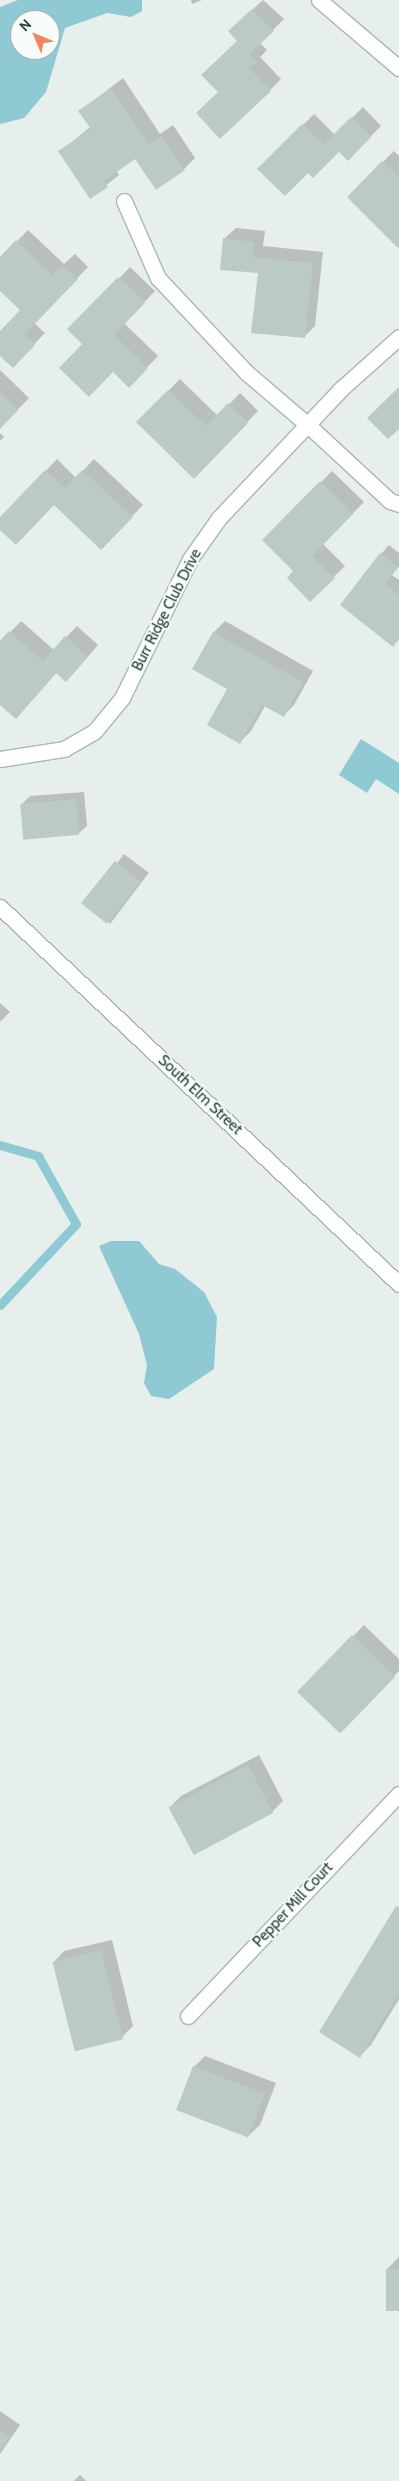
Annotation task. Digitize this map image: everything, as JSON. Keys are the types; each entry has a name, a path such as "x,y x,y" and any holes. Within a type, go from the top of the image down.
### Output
{"street":[{"path":"320,0 399,68"},
{"path":"124,200 158,278 247,374 309,426 390,501 399,504"},
{"name":"Burr Ridge Club Drive","path":"0,758 64,749 94,732 122,698 190,559 219,518 309,426 342,388 399,337"},
{"name":"South Elm Street","path":"0,907 399,1284"},
{"name":"Pepper Mill Court","path":"188,2016 399,1794"}],"water":[{"path":"18,0 142,0 142,11 131,17 107,13 65,28 60,45 60,10 10,10 10,60 56,60 46,92 24,118 0,124 0,7"},
{"path":"361,739 399,763 399,794 376,779 367,793 339,775"},
{"path":"111,1241 139,1241 159,1264 175,1269 204,1292 217,1317 214,1369 169,1399 151,1396 144,1383 147,1365 139,1334 99,1246"}],"building":[{"path":"252,9 274,31 249,54 257,62 249,68 271,91 220,139 196,113 218,92 201,75 237,41 228,31"},
{"path":"111,88 149,144 161,136 185,170 156,190 135,159 104,181 108,187 90,199 58,151 91,129 78,111"},
{"path":"351,117 371,137 348,161 339,152 313,178 308,173 285,196 257,169 302,124 323,145"},
{"path":"382,161 399,178 399,249 347,197"},
{"path":"223,238 254,242 252,257 313,263 305,338 251,333 258,273 220,270"},
{"path":"16,240 52,275 63,264 78,279 24,335 35,345 13,368 0,356 0,331 20,310 0,291 0,257"},
{"path":"118,277 145,303 114,335 148,368 129,388 113,372 89,397 59,368 82,344 67,329"},
{"path":"399,387 399,429 388,439 367,418"},
{"path":"168,390 206,426 228,403 248,423 194,479 136,422"},
{"path":"0,392 18,410 0,429"},
{"path":"45,470 65,488 82,470 133,517 101,550 54,505 16,545 0,530 0,517"},
{"path":"320,481 353,514 312,556 335,578 310,602 287,578 293,571 262,540"},
{"path":"380,553 398,567 385,584 399,595 399,639 393,647 340,605"},
{"path":"9,631 43,661 65,636 88,657 66,682 56,673 16,719 0,705 0,641"},
{"path":"213,632 303,682 284,717 262,705 240,744 207,725 227,689 192,669"},
{"path":"76,799 79,835 23,840 20,804"},
{"path":"115,861 141,882 107,924 81,903"},
{"path":"352,1635 395,1677 340,1734 297,1692"},
{"path":"248,1765 273,1813 194,1855 169,1807"},
{"path":"396,1906 399,1908 399,1994 360,2058 319,2032"},
{"path":"101,1950 123,2039 75,2051 52,1962"},
{"path":"193,2066 265,2094 248,2137 176,2110"},
{"path":"386,2269 399,2269 399,2311 386,2311"},
{"path":"0,2430 10,2436 0,2451"}],"waterway":[{"path":"0,1145 38,1156 76,1224 0,1305"}]}
